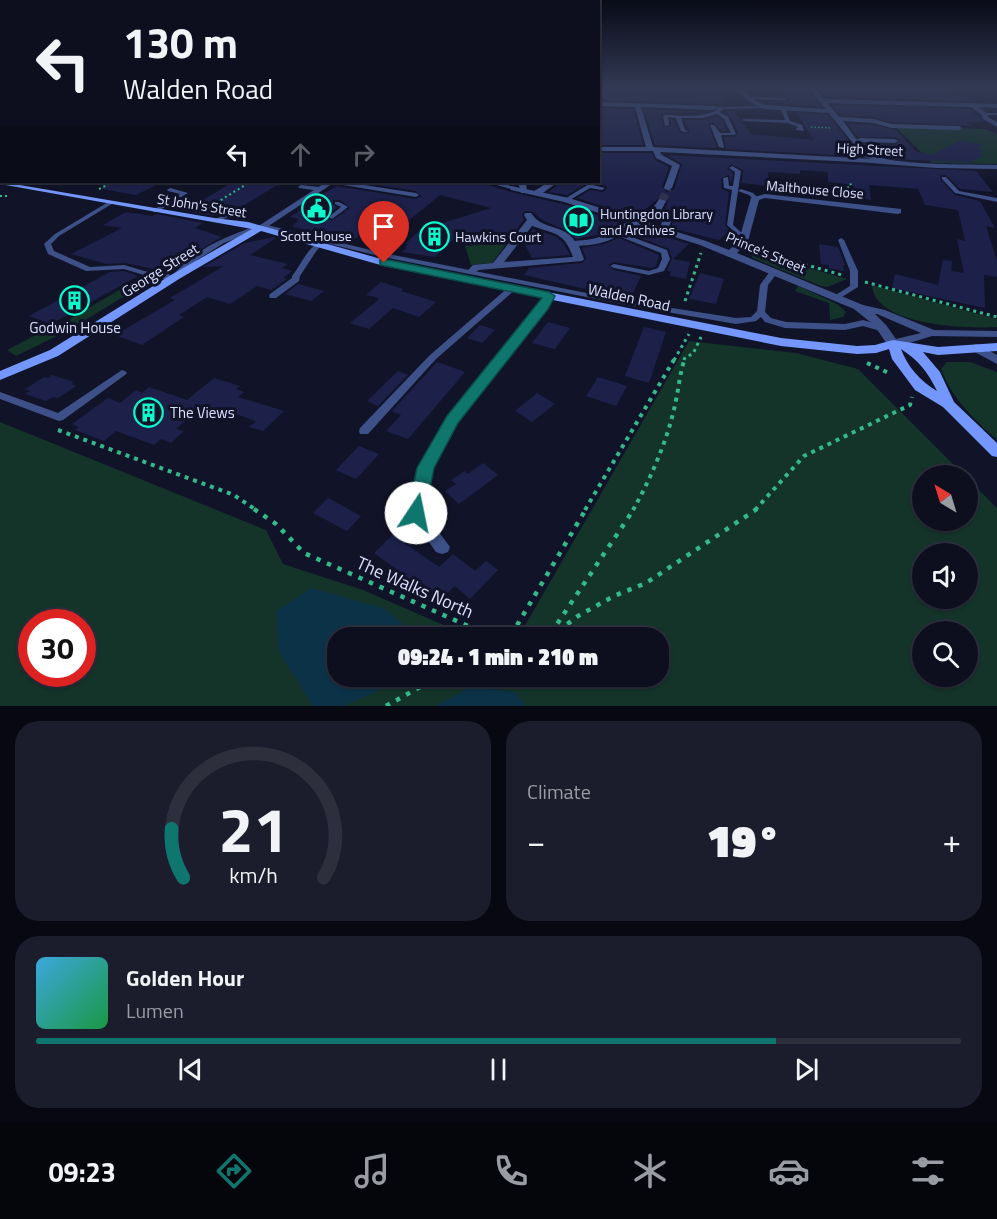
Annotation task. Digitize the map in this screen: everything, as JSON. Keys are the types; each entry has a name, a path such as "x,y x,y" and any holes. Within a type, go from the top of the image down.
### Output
{"main road":[{"name":"St John's Street","path":"6,183 155,211 259,227"},
{"path":"214,221 233,230 233,236 220,250"},
{"name":"Walden Road","path":"259,227 384,263 781,342 857,350 876,349 893,344 938,351 997,347"},
{"name":"George Street","path":"0,376 54,353 259,227"},
{"path":"893,344 918,353 940,383 948,404"},
{"path":"893,344 898,359 920,387 948,404 997,452"}],"street":[{"path":"643,121 653,149 659,156 676,165 668,188"},
{"path":"711,121 718,134 722,150"},
{"path":"838,121 867,155 877,160"},
{"path":"846,121 884,128 959,128"},
{"path":"882,121 884,128"},
{"name":"High Street","path":"600,149 722,150 877,160 930,166 997,167"},
{"path":"985,167 997,177"},
{"name":"George Street","path":"259,227 312,198 329,183"},
{"name":"Prince's Street","path":"492,183 514,188 523,186 537,193 636,222 731,254 858,307 875,318 885,329 893,344"},
{"path":"537,193 552,183"},
{"name":"Malthouse Close","path":"731,254 744,237 755,198 765,196 898,211"},
{"path":"573,244 602,241 660,205 667,218 664,231"},
{"path":"474,270 477,267 496,266 579,259 573,244 566,235 533,223 530,217 496,266"},
{"path":"442,547 416,513 425,468 452,420 544,306 549,296"},
{"name":"Prince's Street","path":"858,307 882,312 932,333 997,334"},
{"path":"893,344 932,333"},
{"path":"977,348 997,360"}],"lane":[{"path":"666,121 667,125"},
{"path":"680,121 683,131 686,131"},
{"path":"718,134 734,134 727,121"},
{"path":"765,121 788,122 799,128"},
{"path":"884,128 895,141 903,145"},
{"path":"855,142 860,140 895,141"},
{"path":"735,170 733,212 730,225 744,237"},
{"path":"726,178 726,187 732,188"},
{"path":"944,178 957,192 997,201"},
{"path":"341,183 367,189 416,195"},
{"path":"561,199 589,186 602,188"},
{"path":"301,187 320,189"},
{"path":"155,211 185,193 170,190"},
{"path":"741,191 755,198"},
{"path":"112,202 57,235 47,244 51,252 89,268 124,267 172,279 194,258 233,236 259,227 383,255 654,308 736,321 747,321 761,312"},
{"path":"332,217 345,207 337,203"},
{"path":"214,221 233,213"},
{"path":"614,266 649,273 661,269 666,258 664,252 624,237 636,222"},
{"path":"837,298 854,287 856,279 841,240"},
{"path":"273,296 296,279 296,276 306,266 311,251 318,245"},
{"path":"774,272 764,285 761,312 768,320 785,325 845,327 863,323 885,329"},
{"path":"364,430 433,357 513,288"},
{"path":"0,394 59,417 122,373"}],"path":[{"path":"799,128 845,129"},
{"path":"836,193 851,186 850,182"},
{"path":"91,193 111,183"},
{"path":"193,217 248,183"},
{"path":"683,307 705,244"},
{"name":"The Walks North","path":"516,627 690,333"},
{"path":"556,627 626,522 650,480 676,401 679,376 685,357 693,354 701,335"},
{"path":"562,627 614,596 646,583 752,514 804,456 909,405 912,397"},
{"name":"The Walks North","path":"54,429 234,495 276,524 304,553 465,627"},
{"path":"386,706 420,687"}],"green space":[{"path":"895,126 985,129 997,134 997,164 932,163"},
{"path":"507,243 492,263 471,265 465,246"},
{"path":"749,251 847,279 827,287 821,286 753,258"},
{"path":"133,282 143,285 72,328 61,324"},
{"path":"872,285 997,319 997,327 945,325 905,317 888,309 877,299"},
{"path":"798,286 837,304 846,312 843,317 830,320 829,303 795,291"},
{"path":"47,329 61,334 16,356 7,350"},
{"path":"689,341 796,353 858,369 954,465 912,465 912,531 978,531 978,489 997,508 997,706 0,706 0,422 266,530 283,564 363,590 448,627 327,627 327,687 669,687 669,627 524,627"},
{"path":"947,362 970,362 997,372 997,440 972,416 951,390 941,369"}],"water":[{"path":"311,588 386,609 406,627 327,627 327,687 387,687 344,706 313,706 279,652 276,611"},
{"path":"470,687 479,687 515,692 526,706 435,706"}],"building":[{"path":"600,121 636,121 643,145 600,145"},
{"path":"648,121 662,121 664,128 671,126 671,121 675,121 681,133 690,132 684,121 722,121 727,131 721,131 714,123 708,124 717,148 655,145"},
{"path":"732,121 741,121 751,134 814,140 802,121 833,121 860,156 726,149 724,137 735,137 738,133"},
{"path":"887,121 984,122 965,122 973,126"},
{"path":"848,124 874,125 896,130 916,152 934,154 962,140 983,145 977,149 985,151 979,154 984,155 972,162 911,160 879,155 863,144 895,145 900,140 895,137 857,137"},
{"path":"600,153 652,153 655,160 669,167 662,187 667,192 674,189 682,164 666,155 976,171 993,192 960,189 946,175 940,175 940,179 955,195 980,201 995,228 986,226 997,261 997,277 984,275 985,308 892,288 895,274 938,285 943,260 952,261 951,271 964,273 957,239 965,241 958,210 925,205 918,189 869,185 871,200 856,197 853,185 828,182 828,172 800,170 800,174 768,172 768,186 742,183 741,187 743,170 731,164 727,169 733,173 731,184 729,175 721,178 722,189 729,192 725,225 730,231 719,240 671,228 673,220 665,209 668,200 660,197 636,217 577,198 590,190 603,192 606,186 594,183 600,183"},
{"path":"103,183 160,183 136,195 102,189"},
{"path":"231,183 280,183 238,209 228,208 214,216 168,208 180,200 198,203"},
{"path":"363,183 484,183 622,223 601,234 576,239 565,230 542,220 533,212 525,211 522,214 524,220 510,238 474,232 460,233 435,257 402,252 408,244 405,244 420,230 491,208 440,195 408,221 393,218 373,235 363,233 355,239 292,227 299,219 290,217 312,202 310,201 337,186 416,199 421,196 416,191","holes":["333,200 340,200 350,208 331,221 328,216 337,207 333,204"]},
{"path":"559,183 588,183 567,195 549,192"},
{"path":"126,212 152,216 157,214 203,223 195,228 222,237 191,255 175,270 163,271 125,263 106,264 71,254 122,228 103,225"},
{"path":"639,228 689,244 673,259 690,262 686,279 670,276 671,271 667,271 672,258 669,249 633,235"},
{"path":"533,229 557,237 570,255 532,258 523,241"},
{"path":"276,238 250,255 288,264 282,268 292,271 283,278 287,279 271,290 257,286 230,304 207,297 179,315 184,317 142,345 115,335 175,300 170,298 224,266 203,267 245,243"},
{"path":"619,238 659,255 656,266 652,268 614,262 608,265 614,270 641,276 633,293 588,284 585,289 524,275 529,268 582,263 586,258 582,248 604,244"},
{"path":"819,244 838,247 845,265 843,265 844,271 821,264"},
{"name":"Godwin House","path":"124,271 138,276 51,324 29,316 110,272"},
{"path":"700,273 724,279 716,304 689,299"},
{"path":"381,282 436,302 419,317 393,308 369,329 350,323 377,301 379,298 366,295"},
{"path":"298,284 324,291 311,301 285,294"},
{"path":"548,322 570,328 555,349 532,343"},
{"path":"480,325 495,330 482,343 467,338"},
{"path":"644,327 666,332 649,383 625,376"},
{"path":"437,362 465,372 408,439 386,431 401,415 392,411"},
{"path":"398,371 408,375 378,406 367,401"},
{"path":"52,375 74,382 71,384 76,386 58,398 53,397 46,401 25,394 30,391 25,389 44,377 48,378"},
{"path":"598,377 627,386 616,406 586,396"},
{"name":"The Views","path":"214,378 240,386 236,389 244,392 238,397 284,411 263,431 249,427 256,421 224,410 218,415 199,409 176,429 184,431 171,443 161,439 154,445 116,431 104,441 75,430 79,427 72,424 108,398 120,403 136,390 142,393 149,387 187,400"},
{"path":"537,393 555,404 532,422 515,411"},
{"path":"359,446 379,454 356,479 336,470"},
{"path":"483,463 498,475 459,504 445,491 456,484 451,480 465,471 468,474"},
{"path":"328,498 361,516 347,531 313,513"},
{"path":"409,519 417,529 403,542 439,567 453,554 475,571 486,561 498,570 470,599 455,586 441,599 413,575 410,579 374,553"}],"tunnel":[{"path":"662,201 668,188"}],"place":[{"name":"Scott House","path":"316,208"},
{"name":"Huntingdon Library and Archives","path":"579,221"},
{"name":"Hawkins Court","path":"434,236"},
{"name":"Godwin House","path":"75,300"},
{"name":"The Views","path":"149,412"}],"route":[{"path":"384,263 549,296 544,306 452,420 425,468 416,513"}]}
